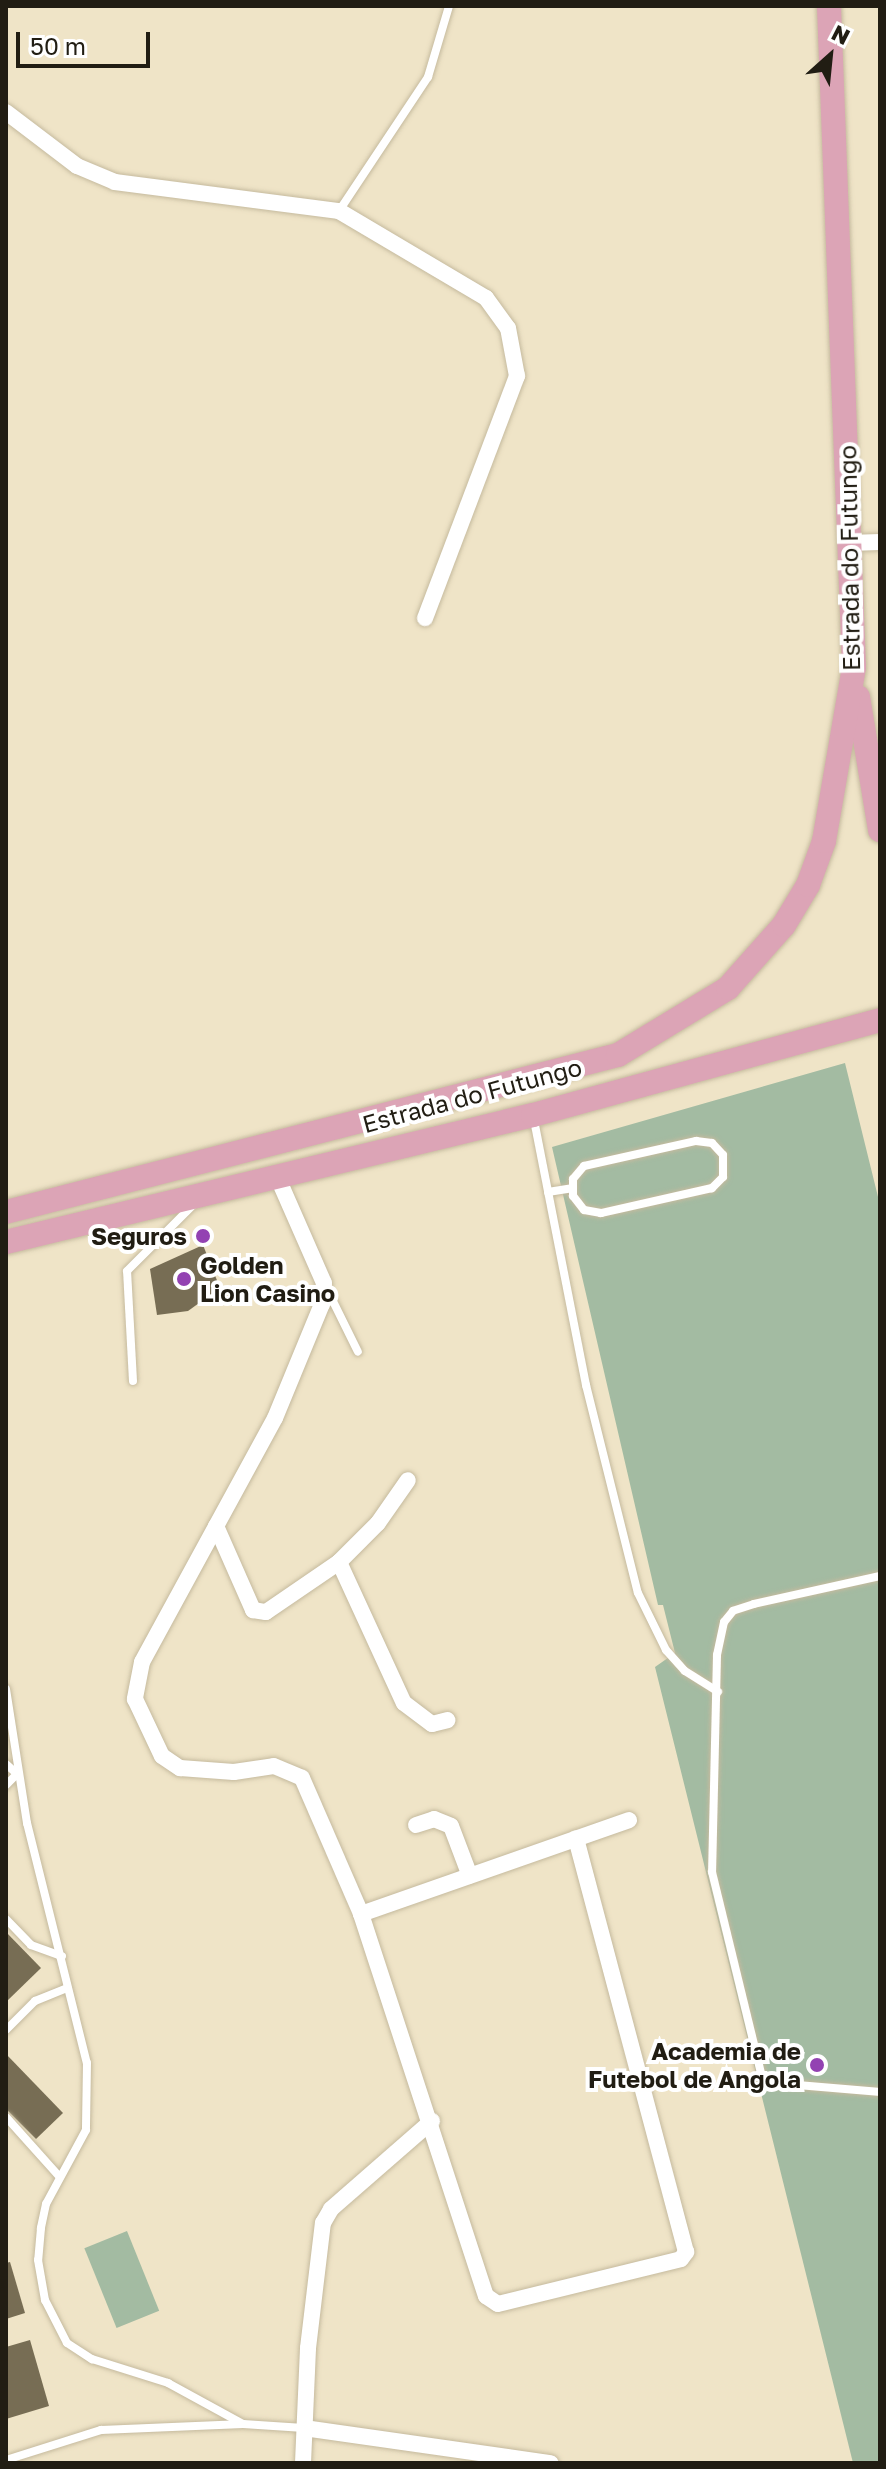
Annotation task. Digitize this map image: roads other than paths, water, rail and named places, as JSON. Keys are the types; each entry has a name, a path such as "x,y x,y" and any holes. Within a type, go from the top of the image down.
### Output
{"main road":[{"name":"Estrada do Futungo","path":"6,1212 564,1073 618,1055 697,1011 757,961 808,885 836,791 854,667 829,6"},
{"path":"854,667 880,830"},
{"name":"Estrada do Futungo","path":"6,1242 201,1192 533,1115 880,1020"}],"street":[{"path":"6,112 77,166 115,182 339,211 486,298 508,328 515,353 512,400 425,618"},
{"path":"849,543 880,542"},
{"path":"277,1176 324,1283 316,1328 275,1418 142,1662 135,1699 138,1716 162,1756 180,1768 234,1772 274,1766 302,1778 361,1914 490,2302 685,2257 576,1838"},
{"path":"216,1526 257,1613 266,1612 339,1562 378,1523 408,1480"},
{"path":"339,1562 404,1703 432,1724 448,1720"},
{"path":"416,1825 434,1819 451,1826 470,1876"},
{"path":"361,1914 629,1820"},
{"path":"303,2463 323,2223 331,2209 432,2121"},
{"path":"304,2428 551,2463"}],"lane":[{"path":"339,211 428,77 449,6"},
{"path":"533,1115 586,1385 638,1593 666,1650 685,1671 718,1692"},
{"path":"696,1141 712,1143 725,1162 723,1177 712,1188 601,1213 584,1210 572,1188 584,1166 696,1141"},
{"path":"548,1192 572,1188"},
{"path":"133,1381 127,1271 189,1214 201,1192"},
{"path":"324,1283 358,1352"},
{"path":"880,1576 733,1611 720,1635 712,1872 759,2072 769,2086 880,2092"},
{"path":"6,1689 17,1774 87,2063 90,2109 86,2130 46,2204 38,2260 45,2300 67,2343 92,2359 168,2383 243,2424"},
{"path":"6,1764 17,1774"},
{"path":"6,1785 17,1774"},
{"path":"6,1919 31,1945 62,1956"},
{"path":"6,2029 35,2001 68,1988"},
{"path":"6,2117 59,2176"},
{"path":"6,2460 101,2430 243,2424 304,2428"}],"place":[{"name":"Seguros","path":"203,1236"},
{"name":"Golden Lion Casino","path":"184,1279"},
{"name":"Academia de Futebol de Angola","path":"817,2065"}]}
